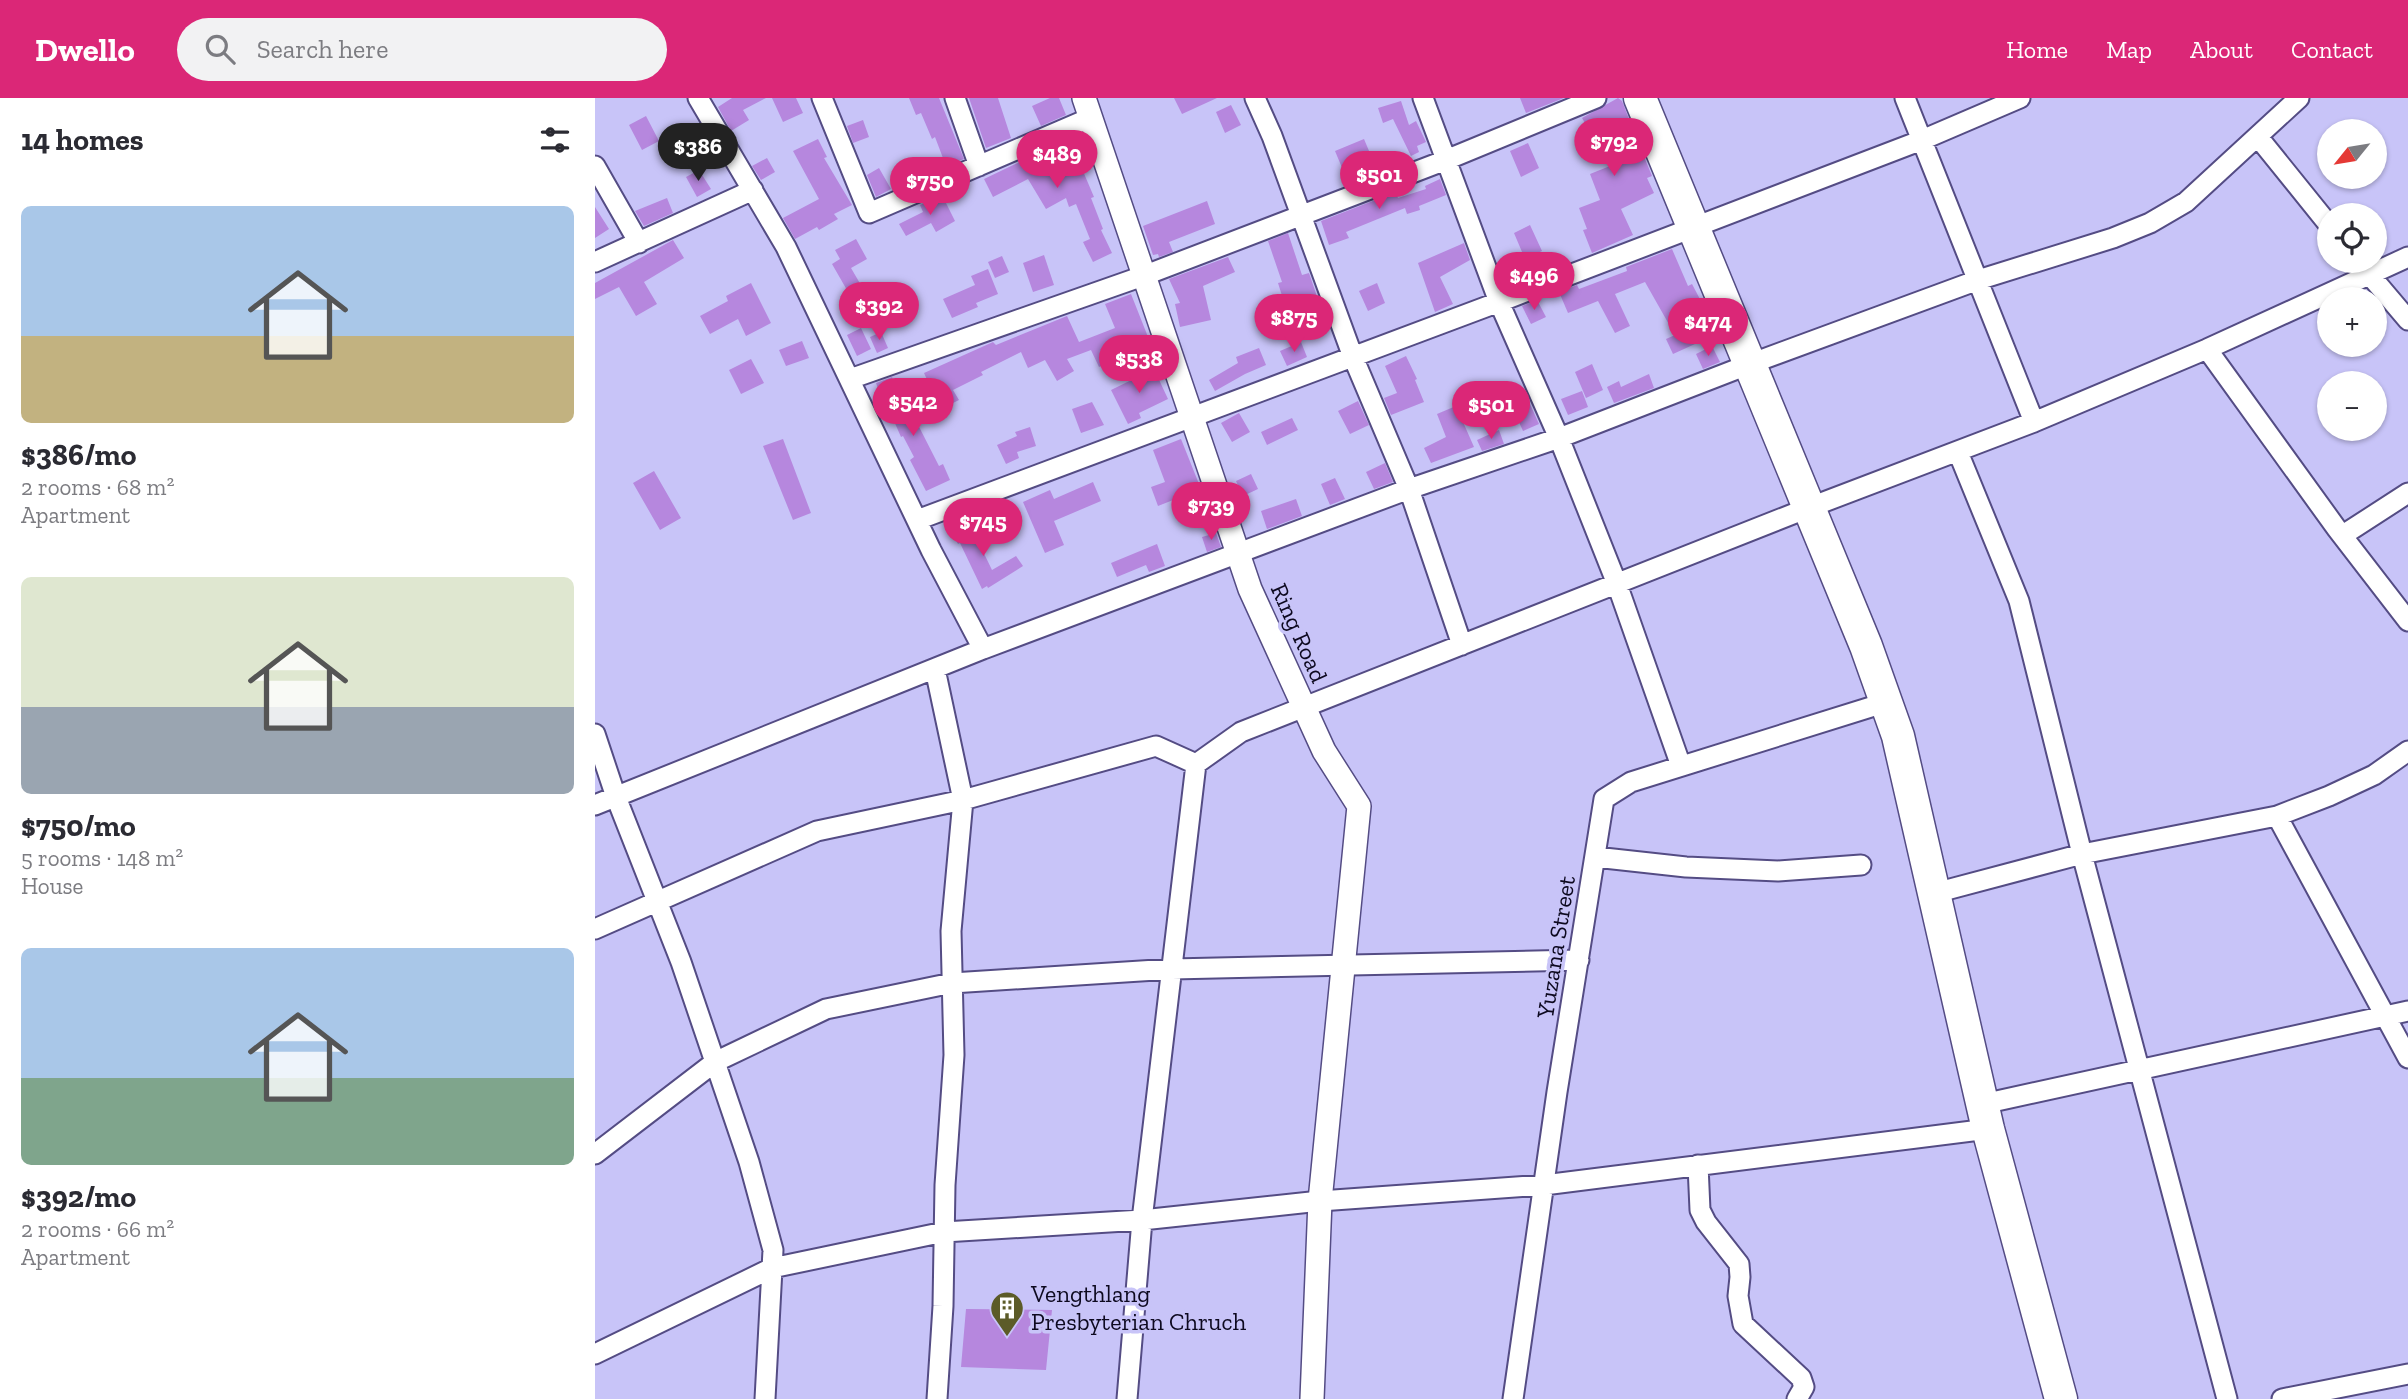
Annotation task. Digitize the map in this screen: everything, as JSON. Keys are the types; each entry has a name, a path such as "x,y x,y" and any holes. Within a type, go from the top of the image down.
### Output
{"highway":[{"path":"1640,98 1887,702 1898,736 1986,1116 2061,1399"}],"street":[{"path":"698,98 786,247 917,520 983,649"},
{"path":"822,98 869,213 979,166 1087,108"},
{"path":"955,98 979,166"},
{"path":"1255,98 1353,358 1409,489 1462,645"},
{"path":"1423,98 1499,302 1559,438 1617,584 1681,766"},
{"path":"850,379 1143,276 1446,160 1596,98"},
{"path":"1905,98 2034,422"},
{"path":"917,520 1353,358 1922,140 2020,98"},
{"path":"595,805 983,649 1409,489 1559,438 1978,280 2113,238 2150,223 2186,202 2299,98"},
{"name":"Ring Road","path":"1087,108 1249,589 1324,751 1359,806 1320,1200 1312,1399"},
{"path":"2258,137 2317,210"},
{"path":"595,166 639,243"},
{"path":"595,262 753,190"},
{"path":"2387,262 2408,257"},
{"path":"1127,1399 1142,1220 1196,764 1241,732 1808,508 2034,422 2207,349 2352,273"},
{"path":"2368,273 2408,320"},
{"path":"2207,349 2408,621"},
{"path":"1958,452 2019,601 2227,1399"},
{"path":"2343,535 2408,494"},
{"path":"935,668 963,800 951,931 954,1055 945,1185 943,1306 937,1399"},
{"name":"Yuzana Street","path":"1513,1399 1605,799 1631,782 1887,702"},
{"path":"595,734 616,797 681,962 749,1163 773,1250 765,1399"},
{"path":"595,929 817,831 963,800 1156,746 1196,764"},
{"path":"1935,893 2083,854 2277,816 2374,775 2408,751"},
{"path":"2277,816 2408,1058"},
{"path":"1595,857 1686,867 1778,871 1861,865"},
{"path":"595,1154 715,1062 826,1009 953,983 1172,969 1579,960"},
{"path":"595,1354 772,1268 944,1232 1142,1220 1320,1200 1544,1185 1698,1166 1986,1116 2140,1070 2408,1011"},
{"path":"1698,1166 1700,1210 1706,1222 1739,1264 1738,1296 1743,1324 1801,1378 1804,1387 1797,1399"},
{"path":"2282,1399 2408,1374"}],"building":[{"path":"732,98 766,98 743,110 749,120 731,131 718,107"},
{"path":"772,98 796,98 803,113 783,122"},
{"path":"909,98 939,98 964,159 946,166 935,137 932,139 921,113 916,115"},
{"path":"969,98 998,98 1011,138 986,148"},
{"path":"1050,98 1059,98 1066,115 1041,126 1032,106"},
{"path":"1174,98 1217,98 1182,114"},
{"path":"1520,98 1564,98 1526,113"},
{"path":"1618,98 1622,101 1631,124 1621,129 1636,156 1643,154 1652,176 1647,178 1654,193 1621,209 1633,235 1592,253 1583,230 1587,229 1579,208 1600,200 1590,174 1610,166 1582,118"},
{"path":"1401,101 1409,125 1416,121 1426,142 1417,146 1419,152 1411,156 1393,119 1383,123 1378,108"},
{"path":"1231,105 1241,125 1225,133 1216,112"},
{"path":"646,116 659,141 642,150 629,125"},
{"path":"863,120 869,137 853,143 847,126"},
{"path":"818,139 827,157 824,158 852,205 834,214 838,219 795,239 783,218 819,199 793,151"},
{"path":"1364,139 1377,170 1348,182 1335,151"},
{"path":"1071,143 1094,197 1091,198 1103,229 1101,230 1112,253 1093,262 1083,242 1090,239 1076,204 1069,207 1066,198 1046,209 1028,179 993,197 984,179 1032,156 1034,160"},
{"path":"1528,143 1539,168 1521,177 1510,151"},
{"path":"767,158 775,172 761,180 752,166"},
{"path":"879,168 891,189 876,197 867,175"},
{"path":"699,170 711,189 697,197 686,177"},
{"path":"1440,179 1446,195 1419,206 1420,210 1407,214 1405,208 1346,232 1349,238 1329,245 1321,221 1396,192 1398,198 1426,189 1425,186"},
{"path":"942,195 955,221 936,232 931,223 906,236 899,224 923,212 920,205"},
{"path":"667,198 673,213 644,226 635,211"},
{"path":"1207,201 1215,224 1169,242 1173,252 1159,257 1158,254 1153,255 1143,226"},
{"path":"595,207 609,229 595,238"},
{"path":"1530,225 1542,251 1525,259 1514,233"},
{"path":"1288,233 1302,275 1309,273 1322,311 1290,321 1278,283 1282,282 1268,241"},
{"path":"856,239 867,259 851,268 872,304 859,311 832,264 840,259 835,250"},
{"path":"673,240 684,258 644,282 657,304 636,316 619,287 595,299 595,283"},
{"path":"1464,243 1470,260 1440,277 1453,304 1435,312 1418,263"},
{"path":"1672,249 1688,286 1692,284 1702,303 1695,306 1701,319 1687,326 1695,344 1673,354 1666,339 1675,335 1645,282 1615,294 1630,326 1615,333 1598,301 1568,313 1559,292 1577,285 1579,289 1627,271 1626,267"},
{"path":"1044,255 1054,285 1033,292 1023,263"},
{"path":"1002,256 1009,272 995,278 988,262"},
{"path":"1228,257 1235,272 1203,286 1211,320 1180,327 1175,304 1180,303 1169,279"},
{"path":"988,269 998,294 976,303 978,307 952,318 943,299 975,285 971,276"},
{"path":"751,283 771,323 746,336 738,319 710,334 700,316 728,301 726,296"},
{"path":"1377,283 1385,303 1368,311 1359,291"},
{"path":"1131,294 1150,342 1111,358 1112,361 1099,367 1091,350 1067,359 1074,371 1057,381 1045,360 1028,368 1021,352 953,390 959,400 943,408 924,373 993,342 996,345 1067,316 1079,342 1115,328 1105,304"},
{"path":"1537,300 1546,317 1531,324 1522,306"},
{"path":"861,328 871,349 857,356 847,335"},
{"path":"881,332 888,348 877,353 870,337"},
{"path":"802,341 809,358 786,366 779,350"},
{"path":"1301,342 1307,357 1287,366 1280,351"},
{"path":"1712,346 1720,362 1703,369 1696,354"},
{"path":"1259,348 1266,365 1215,391 1209,380 1238,363 1236,357"},
{"path":"1406,356 1424,402 1391,415 1384,398 1397,393 1385,366"},
{"path":"751,359 764,383 741,394 729,370"},
{"path":"1592,364 1603,390 1586,398 1575,372"},
{"path":"1154,369 1168,399 1139,413 1141,418 1128,424 1111,390"},
{"path":"1649,374 1654,388 1614,403 1607,387 1619,381 1621,387"},
{"path":"892,377 907,415 912,413 939,466 943,464 950,480 926,491 910,460 914,457 903,436 901,437 887,405 884,406 876,383"},
{"path":"1582,391 1588,407 1568,415 1561,399"},
{"path":"1358,401 1369,425 1350,434 1338,411"},
{"path":"1092,402 1104,425 1081,433 1072,409"},
{"path":"1530,404 1539,424 1523,431 1514,411"},
{"path":"1456,406 1474,447 1431,463 1424,448 1446,437 1437,414"},
{"path":"1239,413 1250,432 1232,442 1221,423"},
{"path":"1292,418 1298,430 1267,445 1261,432"},
{"path":"1030,427 1036,446 1017,452 1019,458 1006,464 997,445 1017,436 1015,432"},
{"path":"1499,430 1504,444 1482,451 1477,440"},
{"path":"783,439 811,513 793,520 763,446"},
{"path":"1181,439 1201,489 1158,506 1151,487 1165,482 1153,450"},
{"path":"1385,463 1393,482 1374,489 1366,472"},
{"path":"654,471 681,518 660,530 633,483"},
{"path":"1251,474 1258,489 1243,496 1236,481"},
{"path":"1335,478 1345,499 1330,505 1321,484"},
{"path":"1093,482 1101,501 1054,521 1064,545 1045,553 1023,502 1050,490 1054,499"},
{"path":"1296,499 1302,516 1267,529 1261,511"},
{"path":"972,521 979,533 975,535 992,570 1016,556 1023,566 988,588 987,586 982,589 952,532"},
{"path":"1216,533 1221,547 1207,552 1202,537"},
{"path":"1157,544 1165,566 1149,572 1146,565 1117,577 1111,563"},
{"name":"Vengthlang Presbyterian Chruch","path":"966,1309 1052,1310 1046,1370 961,1367"}],"place":[{"name":"Vengthlang Presbyterian Chruch","path":"1007,1338"}]}
